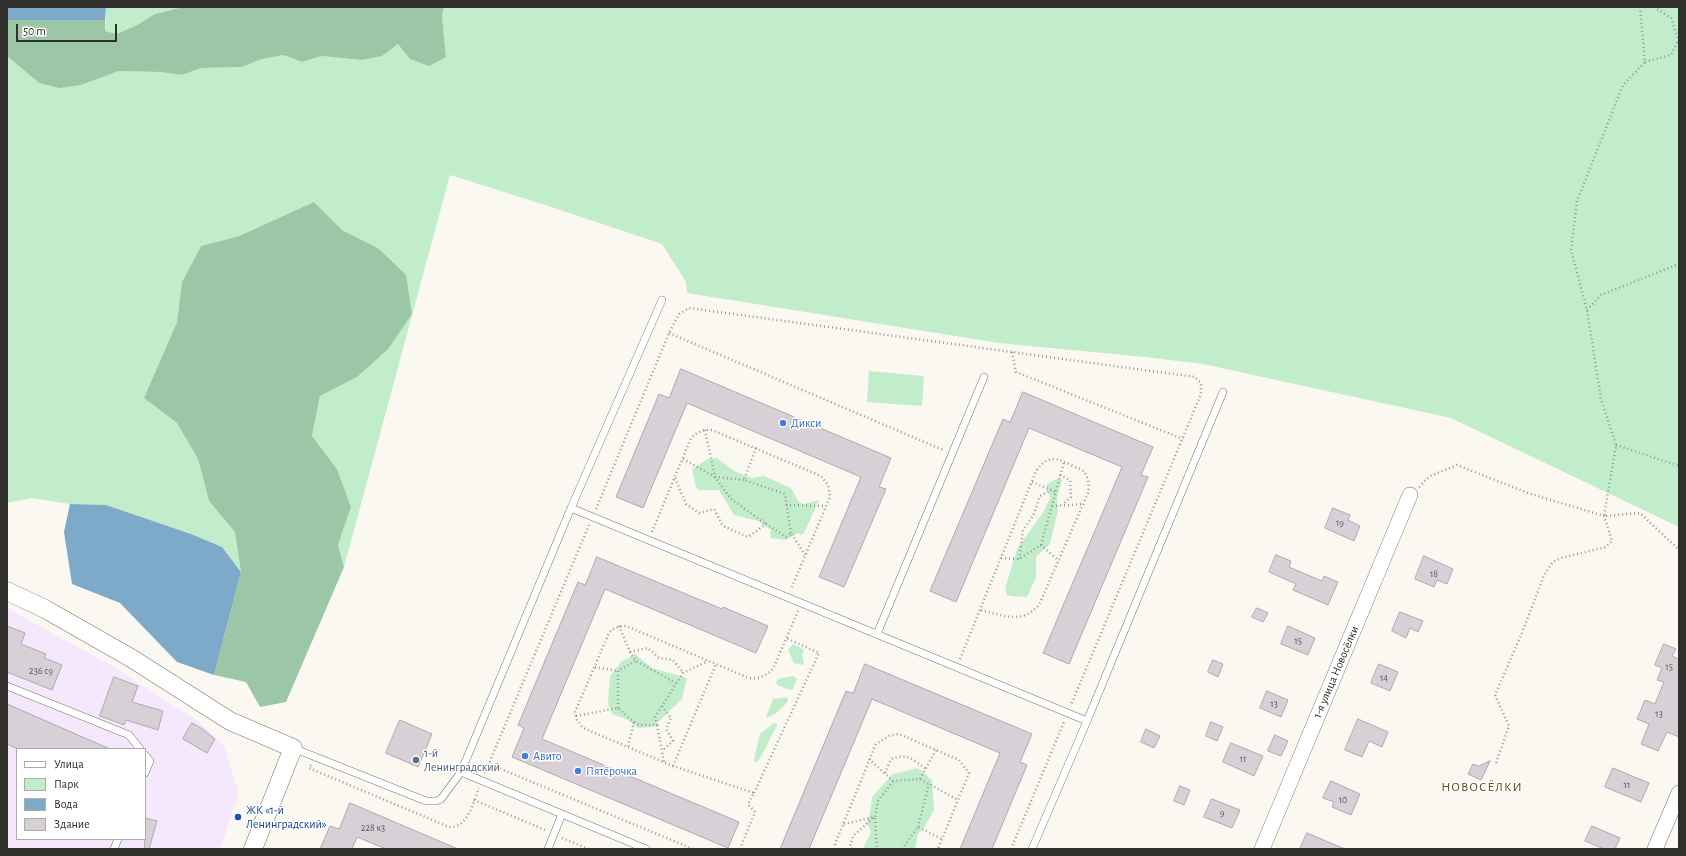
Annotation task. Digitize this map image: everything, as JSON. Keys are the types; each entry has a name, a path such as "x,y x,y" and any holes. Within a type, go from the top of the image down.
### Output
{"street":[{"name":"1-я улица Новосёлки","path":"1262,849 1410,495"},
{"path":"7,591 45,609 131,658 230,721 293,748 253,849"},
{"path":"1655,849 1679,793"}],"lane":[{"path":"293,748 426,800 436,801 441,799 461,772 571,508 662,300"},
{"path":"876,634 984,377"},
{"path":"1032,849 1087,721 1223,392"},
{"path":"571,508 1087,721"},
{"path":"7,686 128,735 139,748"},
{"path":"146,756 150,761 146,771"},
{"path":"461,772 646,849"},
{"path":"548,849 562,814"}],"path":[{"path":"1640,7 1645,62"},
{"path":"1496,763 1509,726 1495,695 1522,633 1544,575 1553,562 1561,558 1606,547 1612,541 1604,516 1616,446 1601,399 1587,310 1571,250 1577,201 1623,85 1645,62 1672,55 1679,42 1671,18 1654,7"},
{"path":"1587,310 1601,295 1679,264"},
{"path":"314,757 309,768 450,827 455,828 463,823 593,517 669,333 679,314 692,308 1195,377 1201,383 1202,394 1011,849"},
{"path":"669,333 952,454"},
{"path":"1012,352 1016,372 1183,439"},
{"path":"705,430 715,477 731,499 786,537 791,533"},
{"path":"649,540 692,438 699,432 712,430 756,448 821,476 825,480 830,490 830,497 787,597"},
{"path":"1616,446 1679,466"},
{"path":"744,480 756,448"},
{"path":"683,459 715,477 744,480 784,494 791,533 805,555"},
{"path":"956,667 1032,482 1041,464 1049,459 1058,459 1084,471 1089,487 1088,493 1040,605 1032,613 1020,617 980,610"},
{"path":"1001,558 1020,559 1041,545 1064,462"},
{"path":"1410,495 1430,476 1457,465 1528,493 1604,516 1640,513 1679,550"},
{"path":"1060,475 1070,480 1071,497 1062,506"},
{"path":"675,477 686,504 700,513 714,509 722,526 748,537 766,524"},
{"path":"1032,482 1056,492"},
{"path":"1020,559 1023,530 1032,516 1040,496 1051,490"},
{"path":"1052,506 1084,504"},
{"path":"786,505 826,506"},
{"path":"1041,545 1059,561"},
{"path":"754,793 674,766 583,728 579,724 576,712 609,633 619,626 626,626 749,678 760,677 773,669 801,603"},
{"path":"619,626 630,652 636,661 676,683"},
{"path":"740,849 755,812 748,804 819,653 786,638"},
{"path":"630,652 648,648 659,658 673,660 683,673"},
{"path":"595,667 618,671 636,661"},
{"path":"664,762 655,717 683,673 708,661"},
{"path":"674,766 716,664"},
{"path":"618,671 618,708 639,725 657,725"},
{"path":"662,706 671,718 666,730 673,740 662,751"},
{"path":"576,716 618,708"},
{"path":"628,746 634,722"},
{"path":"835,849 835,844 876,744 889,736 899,734 959,760 969,773 938,849"},
{"path":"920,779 936,750"},
{"path":"884,773 891,759 900,756 907,756 926,769"},
{"path":"870,759 893,781 920,779 958,800"},
{"path":"489,764 693,849"},
{"path":"877,849 875,817 878,801 893,781"},
{"path":"902,849 918,827 930,784"},
{"path":"474,800 589,849"},
{"path":"844,824 875,817"},
{"path":"852,849 850,846 853,836 875,817"},
{"path":"918,827 942,839"}],"shaded area":[{"path":"7,608 107,663 201,723 224,746 239,794 220,849 7,849"}],"green space":[{"path":"106,7 183,7 155,14 137,25 117,34 105,31"},
{"path":"183,7 444,7 442,16 446,57 429,66 410,59 398,44 382,56 362,60 321,56 302,62 283,55 262,59 242,67 201,68 182,75 160,72 119,71 81,85 59,88 39,83 7,56 7,20 105,20 105,31 117,34 137,25 155,14"},
{"path":"444,7 1679,7 1679,527 1451,418 1203,364 999,343 687,293 686,282 662,244 450,175 344,567 338,545 351,507 337,469 312,436 320,396 357,377 378,248 342,230 314,202 239,236 201,246 182,282 177,322 144,398 177,423 198,459 209,501 235,532 241,572 222,547 191,534 106,505 70,504 32,498 7,503 7,56 39,83 81,85 119,71 160,72 182,75 201,68 242,67 262,59 283,55 302,62 321,56 362,60 382,56 398,43 410,59 446,57 442,16"},
{"path":"314,202 342,230 378,248 406,275 412,314 388,349 357,377 320,396 312,436 337,469 351,507 338,545 344,567 286,702 260,707 246,682 214,675 241,572 235,532 209,501 198,459 177,423 144,398 177,322 182,282 201,246 239,236"},
{"path":"869,371 924,376 922,406 867,402"},
{"path":"717,458 734,471 752,478 764,476 791,488 799,502 803,504 819,500 804,533 801,535 798,533 786,540 770,538 771,530 758,521 734,515 719,490 698,490 692,469 708,459"},
{"path":"1056,479 1062,480 1057,498 1058,510 1050,544 1036,557 1036,577 1027,597 1007,595 1005,589 1017,549 1044,511 1050,498 1046,485"},
{"path":"793,644 804,650 802,655 804,665 794,663 788,650"},
{"path":"635,654 652,668 687,678 682,699 653,727 638,728 628,720 612,714 608,704 610,676 621,662"},
{"path":"792,676 797,679 793,689 790,690 777,685 776,683 778,679"},
{"path":"787,697 788,701 781,709 772,716 766,717 773,699"},
{"path":"774,723 777,723 777,726 763,753 757,762 755,762 754,759 760,734"},
{"path":"918,768 932,780 934,810 925,826 918,834 915,849 865,849 864,846 871,832 867,822 872,797 893,774"}],"water":[{"path":"7,7 106,7 105,20 7,20"},
{"path":"70,504 106,505 191,534 222,547 241,572 214,675 177,662 120,603 72,584 64,532"}],"building":[{"path":"681,369 891,458 879,487 886,489 844,587 819,577 861,477 687,403 643,508 616,497 659,394 669,398"},
{"path":"1023,392 1153,447 1141,475 1148,477 1069,664 1043,653 1122,467 1029,428 956,602 930,591 1003,419 1010,422"},
{"path":"1333,508 1350,515 1348,520 1360,526 1354,541 1325,528"},
{"path":"1276,555 1291,561 1289,567 1322,581 1324,576 1338,582 1328,605 1293,590 1296,584 1269,572"},
{"path":"1424,556 1453,569 1447,584 1437,580 1434,587 1415,579"},
{"path":"597,557 722,609 723,607 768,626 756,653 605,589 542,739 739,822 728,848 512,757 524,728 518,725 578,582 585,585"},
{"path":"1257,608 1268,613 1263,622 1252,617"},
{"path":"1400,612 1423,621 1418,632 1410,628 1406,638 1392,631"},
{"path":"7,626 25,633 21,644 46,654 44,658 62,665 52,690 7,672"},
{"path":"1288,626 1315,638 1308,655 1281,644"},
{"path":"1664,644 1676,649 1672,656 1679,659 1679,737 1667,732 1658,751 1641,744 1649,724 1637,719 1645,700 1655,704 1664,682 1657,680 1662,668 1655,665"},
{"path":"1213,660 1223,664 1218,677 1208,672"},
{"path":"865,664 1032,734 1020,762 1027,765 992,849 960,849 1000,753 872,699 809,849 780,849 846,691 853,693"},
{"path":"1379,664 1398,672 1390,691 1371,683"},
{"path":"114,677 138,686 132,702 163,711 158,730 126,720 124,725 100,716"},
{"path":"1267,691 1288,700 1281,717 1260,708"},
{"path":"7,704 108,748 16,748 7,744"},
{"path":"1358,719 1388,732 1382,747 1369,741 1362,757 1345,750"},
{"path":"400,720 432,734 418,767 386,753"},
{"path":"1211,722 1223,727 1217,741 1206,736"},
{"path":"192,723 215,739 207,753 183,739"},
{"path":"1146,729 1160,736 1154,748 1141,742"},
{"path":"1275,735 1288,741 1281,756 1268,751"},
{"path":"1231,743 1263,756 1254,776 1223,762"},
{"path":"1490,761 1481,780 1468,774 1473,764 1478,766"},
{"path":"1613,768 1649,783 1641,802 1605,787"},
{"path":"1331,781 1360,794 1351,815 1332,807 1334,802 1323,798"},
{"path":"1180,786 1190,790 1184,805 1174,801"},
{"path":"1212,799 1240,810 1232,828 1204,817"},
{"path":"350,803 458,849 386,849 357,837 352,849 320,849 330,826 339,829"},
{"path":"146,818 157,821 149,849 145,849"},
{"path":"1592,826 1620,838 1615,849 1604,849 1585,841"},
{"path":"1307,833 1345,849 1300,849"}],"place":[{"name":"Дикси","path":"783,423"},
{"name":"Авито","path":"525,756"},
{"name":"1-й Ленинградский","path":"416,760"},
{"name":"Пятёрочка","path":"578,771"},
{"name":"ЖК «1-й Ленинградский»","path":"238,817"}],"district":[{"name":"НОВОСЁЛКИ","path":"1482,787"}]}
